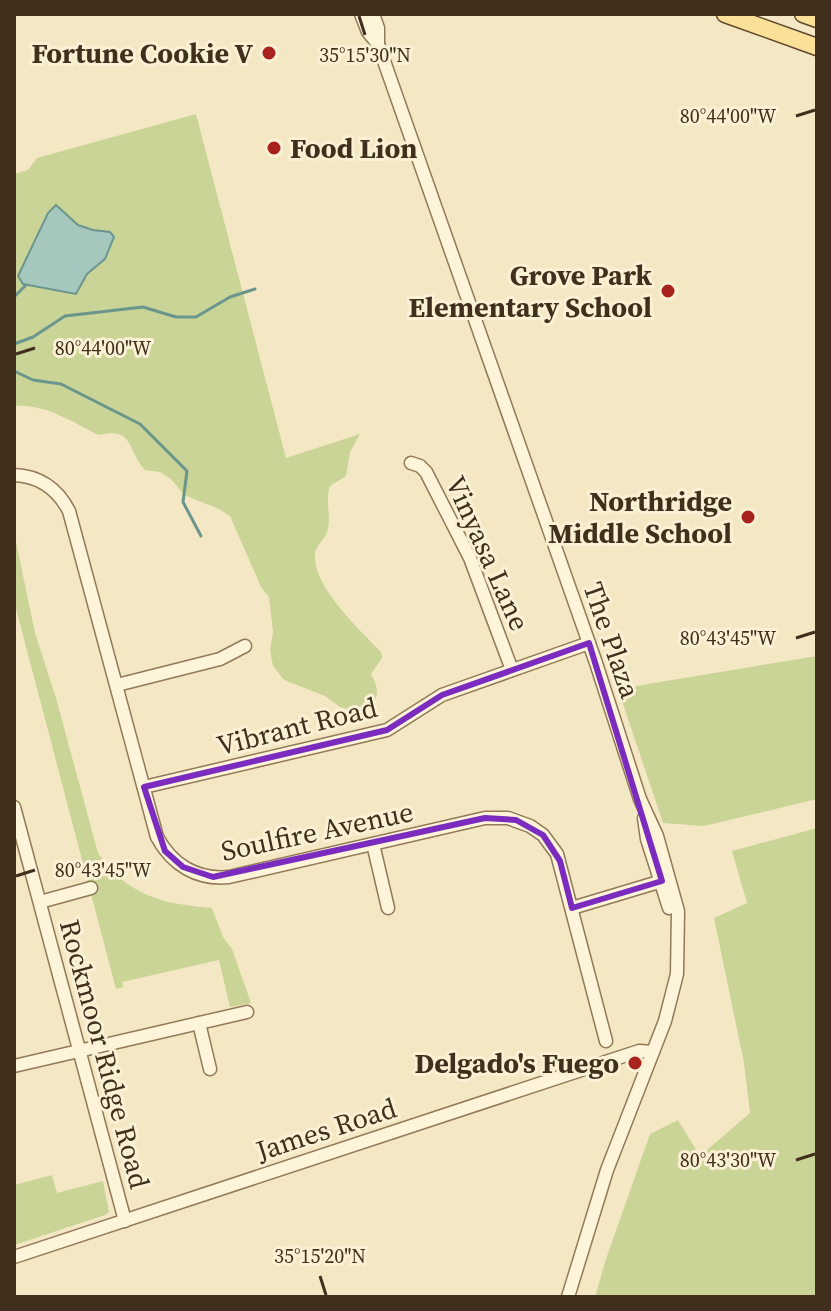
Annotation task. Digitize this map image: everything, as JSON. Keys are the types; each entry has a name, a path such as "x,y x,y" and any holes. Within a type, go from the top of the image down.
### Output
{"main road":[{"path":"725,14 817,47"},
{"path":"803,14 817,19"}],"street":[{"name":"The Plaza","path":"361,14 368,32 378,44"},
{"name":"The Plaza","path":"373,14 378,28 378,44 589,643 640,799 657,836 678,911 674,990 607,1170 568,1297"},
{"name":"Vinyasa Lane","path":"411,463 426,472 470,558 512,670"},
{"name":"Soulfire Avenue","path":"14,475 44,482 56,491 69,511 161,844 177,862 205,876 237,876 485,818 516,820 537,830 553,847 560,861 606,1041"},
{"name":"Vibrant Road","path":"144,787 387,730 442,695 589,643"},
{"path":"117,685 220,659 245,646"},
{"name":"The Plaza","path":"640,799 647,839 678,937"},
{"name":"Rockmoor Ridge Road","path":"14,807 125,1221"},
{"path":"373,844 388,908"},
{"path":"572,908 662,881"},
{"path":"40,902 91,888"},
{"path":"14,1066 247,1012"},
{"path":"199,1023 210,1069"},
{"name":"James Road","path":"14,1257 639,1051 653,1052"}],"highlighted area":[{"path":"589,643 662,881 572,908 560,861 543,835 516,820 485,818 213,877 183,867 165,851 144,787 387,730 442,695"}],"green space":[{"path":"196,114 286,458 360,434 350,452 346,476 330,486 328,529 315,556 322,581 330,595 381,652 382,658 371,674 377,688 375,700 370,709 360,712 340,707 325,696 284,680 273,666 269,597 261,587 230,516 184,495 171,479 160,472 145,470 124,437 110,433 98,435 47,410 14,406 14,174 28,170 37,158"},
{"path":"14,532 35,633 98,853 122,879 148,895 178,904 212,908 223,937 232,949 251,1003 230,1007 219,960 122,982 123,987 116,989 14,601"},
{"path":"817,656 817,799 704,826 663,823 618,689"},
{"path":"817,828 817,1297 595,1297 650,1134 678,1120 700,1156 750,1113 744,1063 714,918 747,903 732,851"},
{"path":"52,1175 57,1193 103,1181 109,1212 14,1245 14,1185"}],"water":[{"path":"56,205 78,225 110,232 114,237 105,259 87,274 76,294 23,284 18,276 48,213"}],"waterway":[{"path":"14,297 26,285"},
{"path":"14,344 33,337 65,316 143,307 176,317 196,317 230,297 255,289"},
{"path":"14,371 33,380 61,384 140,424 187,471 183,502 201,536"}],"place":[{"name":"Fortune Cookie V","path":"269,53"},
{"name":"Food Lion","path":"274,148"},
{"name":"Grove Park Elementary School","path":"668,291"},
{"name":"Northridge Middle School","path":"748,517"},
{"name":"Delgado's Fuego","path":"635,1063"}]}
